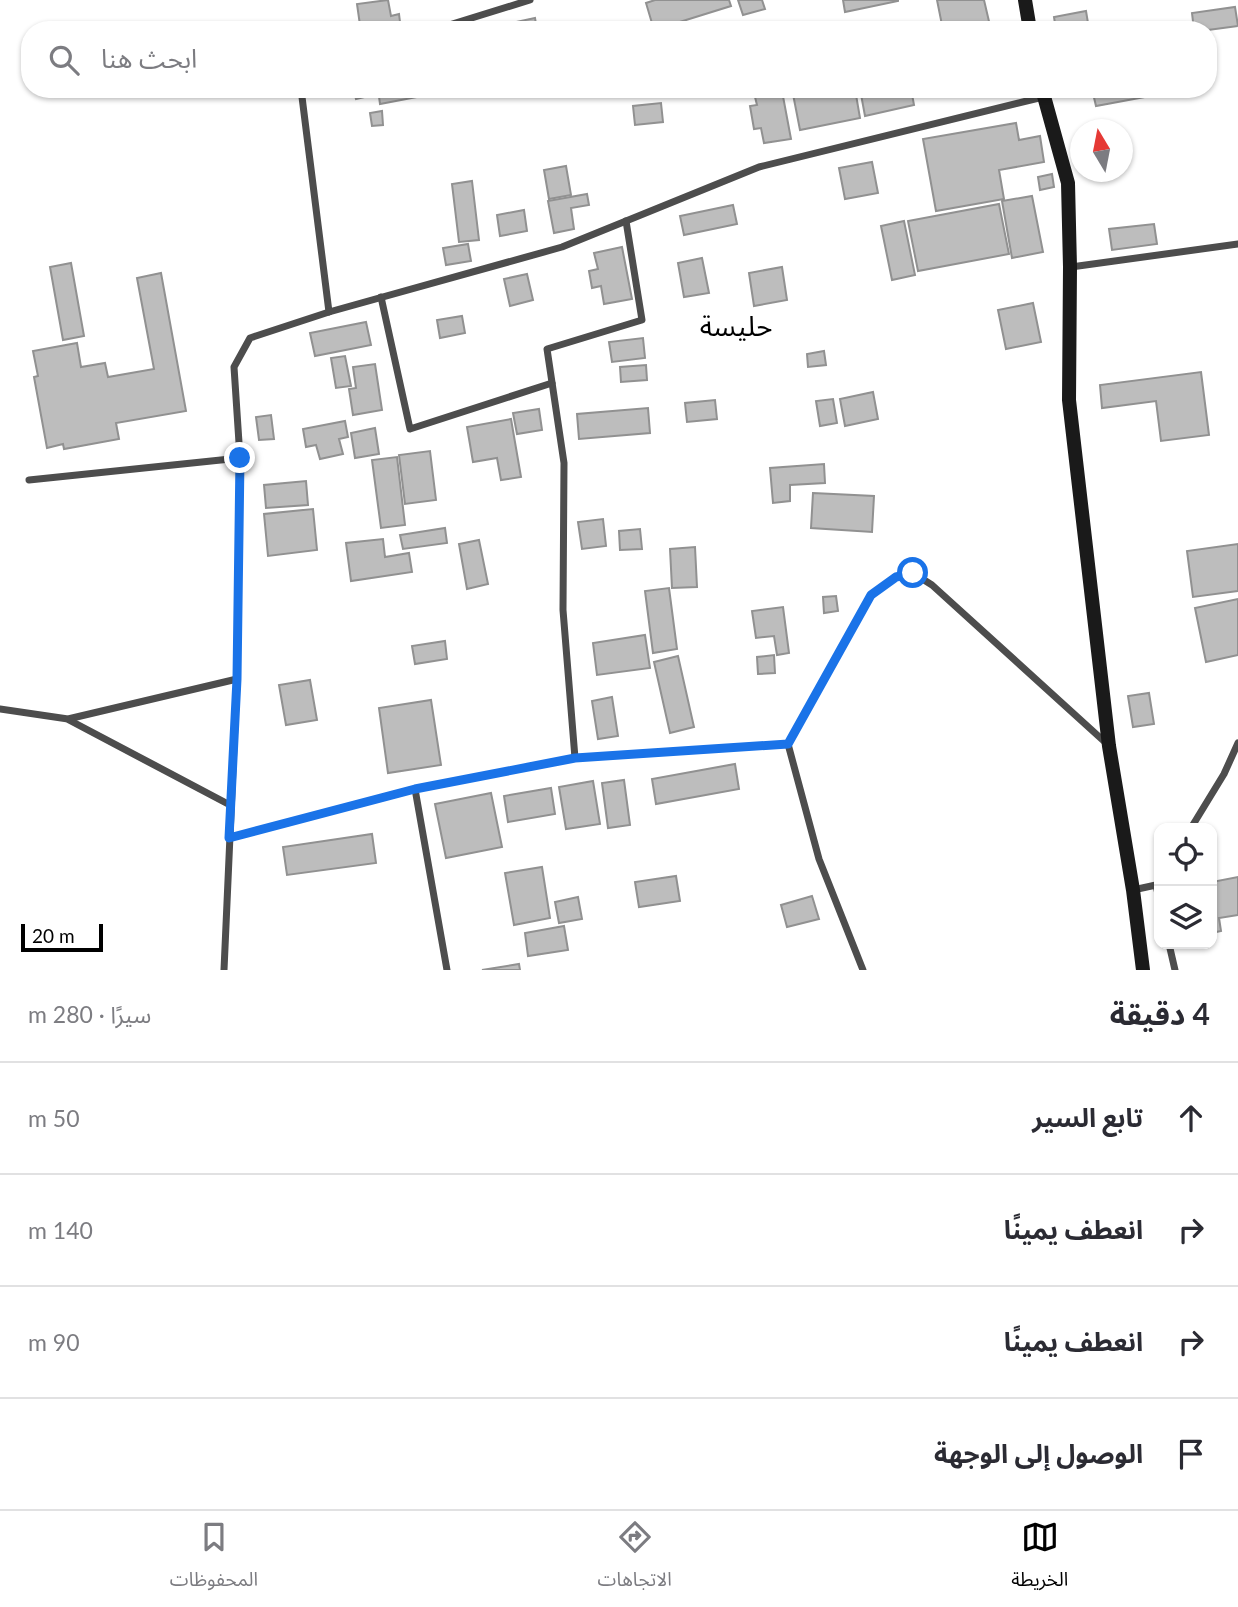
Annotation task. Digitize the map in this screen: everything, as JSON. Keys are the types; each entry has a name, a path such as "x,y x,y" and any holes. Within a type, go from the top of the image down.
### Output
{"street":[{"path":"462,21 530,0"},
{"path":"1024,0 1028,21"},
{"path":"301,98 329,312"},
{"path":"224,970 237,679 240,458 234,367 250,338 329,312 562,247 759,167 1024,98"},
{"path":"1044,98 1068,183 1069,400 1110,746 1143,970"},
{"path":"575,758 563,610 564,464 547,349 642,320 626,221"},
{"path":"1070,267 1238,244"},
{"path":"381,298 410,429 552,383"},
{"path":"29,480 240,458"},
{"path":"863,970 819,859 788,744 871,595 896,577 913,573 932,585 1110,746"},
{"path":"68,719 237,679"},
{"path":"0,709 68,719 230,805"},
{"path":"1194,823 1224,774 1238,743"},
{"path":"229,838 415,789 575,758 788,744"},
{"path":"415,789 447,970"},
{"path":"1133,890 1154,883"},
{"path":"1170,949 1175,970"}],"building":[{"path":"388,0 391,16 399,14 400,21 359,21 357,4"},
{"path":"655,0 729,0 731,6 683,21 651,21 646,3"},
{"path":"738,0 762,0 765,9 743,15"},
{"path":"843,0 898,0 898,1 845,12"},
{"path":"937,0 984,0 989,21 941,21"},
{"path":"1235,7 1238,26 1217,29 1217,21 1193,21 1192,13"},
{"path":"1086,11 1088,21 1055,21 1054,17"},
{"path":"379,98 412,98 380,104"},
{"path":"755,98 783,98 791,139 764,143 761,128 754,129 750,106 757,105"},
{"path":"794,98 857,98 860,118 800,130"},
{"path":"862,98 913,98 914,105 865,116"},
{"path":"1094,98 1140,98 1096,106"},
{"path":"661,103 663,122 635,125 633,106"},
{"path":"382,111 383,125 372,126 370,113"},
{"path":"1016,123 1019,140 1040,136 1044,162 999,170 1004,199 936,211 923,139"},
{"path":"872,162 878,193 845,199 839,168"},
{"path":"566,166 571,195 549,199 544,170"},
{"path":"1052,174 1054,187 1040,190 1038,177"},
{"path":"472,181 479,240 459,242 452,184"},
{"path":"587,194 589,205 571,208 574,229 554,233 548,201"},
{"path":"1032,196 1043,252 1012,258 1002,201"},
{"path":"999,204 1009,254 918,271 908,221"},
{"path":"733,205 737,224 684,235 680,216"},
{"path":"524,210 527,231 500,236 497,215"},
{"path":"904,221 915,275 892,280 881,226"},
{"path":"1154,224 1157,244 1112,250 1109,229"},
{"path":"468,244 471,261 446,265 443,248"},
{"path":"622,247 632,299 604,304 601,286 592,288 589,271 598,269 594,253"},
{"path":"702,258 709,293 684,297 678,263"},
{"path":"71,263 84,336 63,340 50,267"},
{"path":"782,267 787,300 754,306 749,273"},
{"path":"161,273 186,411 116,423 119,439 64,449 63,444 47,448 34,377 38,376 33,351 77,343 81,367 105,363 108,377 154,369 137,278"},
{"path":"527,274 533,300 510,306 504,279"},
{"path":"1033,303 1041,342 1006,349 998,310"},
{"path":"462,316 465,333 440,338 437,320"},
{"path":"366,322 371,345 315,356 310,333"},
{"path":"643,338 645,358 612,362 609,342"},
{"path":"824,351 826,365 808,367 807,354"},
{"path":"345,356 351,386 336,388 331,358"},
{"path":"375,364 382,410 353,415 349,389 356,388 353,367"},
{"path":"646,365 647,380 621,382 620,367"},
{"path":"1201,372 1209,435 1161,441 1156,401 1102,408 1100,385"},
{"path":"873,392 878,419 845,426 840,399"},
{"path":"833,399 837,423 820,426 816,401"},
{"path":"715,400 717,419 687,422 685,403"},
{"path":"648,408 650,433 579,439 577,414"},
{"path":"539,409 542,430 517,434 513,413"},
{"path":"271,415 274,439 259,440 256,417"},
{"path":"511,419 521,477 501,480 497,458 473,462 467,427"},
{"path":"345,421 348,437 339,439 343,454 320,459 316,445 306,447 303,429"},
{"path":"375,428 379,454 355,458 351,433"},
{"path":"430,451 436,500 405,504 399,455"},
{"path":"397,457 405,525 381,528 372,460"},
{"path":"824,464 825,483 790,485 790,501 773,503 770,468"},
{"path":"306,481 308,505 266,508 264,485"},
{"path":"813,493 874,496 872,532 811,528"},
{"path":"313,509 317,550 268,556 264,514"},
{"path":"603,519 606,546 582,549 578,522"},
{"path":"445,528 447,543 403,549 400,535"},
{"path":"640,529 642,549 620,550 619,531"},
{"path":"383,539 385,557 409,553 412,572 351,581 346,543"},
{"path":"479,540 488,584 467,589 459,544"},
{"path":"1238,544 1238,591 1193,597 1187,551"},
{"path":"695,547 697,587 672,588 670,549"},
{"path":"669,588 677,649 653,653 645,591"},
{"path":"836,596 838,611 824,613 823,597"},
{"path":"1238,599 1238,655 1206,662 1195,608"},
{"path":"783,607 789,653 777,655 774,636 756,638 752,611"},
{"path":"645,635 650,668 597,675 593,643"},
{"path":"445,641 447,659 415,664 412,646"},
{"path":"774,655 775,673 758,674 757,657"},
{"path":"678,656 694,727 670,733 654,662"},
{"path":"310,680 317,720 286,725 279,685"},
{"path":"1149,693 1154,724 1133,727 1128,696"},
{"path":"612,697 618,736 598,739 592,701"},
{"path":"431,700 441,765 388,773 379,708"},
{"path":"735,764 739,789 656,804 652,779"},
{"path":"624,780 630,825 608,828 602,783"},
{"path":"593,781 600,824 566,829 559,787"},
{"path":"551,788 555,814 508,822 504,796"},
{"path":"491,793 502,847 446,858 435,804"},
{"path":"372,834 376,863 287,875 283,847"},
{"path":"542,867 550,918 514,925 505,873"},
{"path":"676,876 680,901 639,907 635,882"},
{"path":"1238,877 1238,915 1219,918 1221,931 1217,932 1217,886 1217,881"},
{"path":"812,896 819,919 787,927 781,905"},
{"path":"578,897 582,919 559,923 555,902"},
{"path":"564,926 568,950 528,956 525,933"},
{"path":"519,964 520,970 482,970"}],"district":[{"name":"حليسة","path":"736,326"}],"route":[{"path":"240,458 237,679 229,838 415,789 575,758 788,744 871,595 896,577 913,573"}]}
